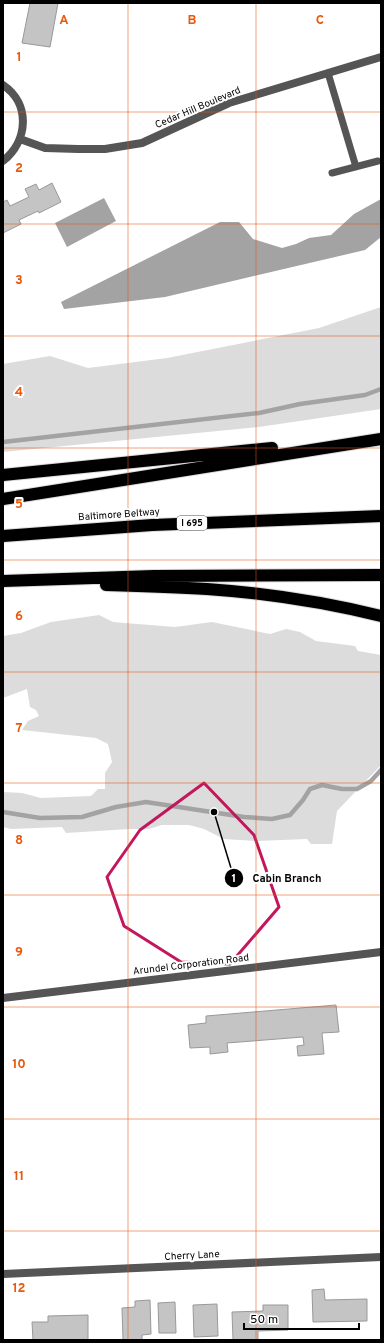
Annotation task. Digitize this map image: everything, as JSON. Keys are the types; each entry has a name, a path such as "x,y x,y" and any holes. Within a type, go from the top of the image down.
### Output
{"highway":[{"path":"3,475 381,438"},
{"path":"3,498 381,438"},
{"name":"Baltimore Beltway","path":"3,536 152,525 381,516"},
{"path":"6,581 154,576 381,575"},
{"path":"6,581 207,589 250,593 312,602 381,616"}],"street":[{"name":"Cedar Hill Boulevard","path":"20,139 45,148 105,149 142,143 229,104 381,56"},
{"path":"3,85 8,88 18,100 23,114 23,128 19,143 11,155 3,161"},
{"name":"Arundel Corporation Road","path":"3,998 381,952"},
{"name":"Cherry Lane","path":"3,1274 381,1257"}],"lane":[{"path":"328,72 356,167"},
{"path":"332,173 378,161"}],"highlighted area":[{"path":"204,783 254,835 279,907 230,964 181,962 124,926 107,877 140,830"}],"shaded area":[{"path":"104,198 116,221 67,247 55,223"},
{"path":"381,199 381,237 365,250 165,297 64,309 61,302 220,222 239,222 253,239 282,248 309,238 331,235 354,214"},
{"path":"381,307 381,409 259,427 3,452 3,364 50,356 88,368 167,358 319,328"},
{"path":"99,615 113,622 175,627 212,622 270,634 286,629 300,632 316,641 355,646 358,651 381,655 381,765 337,811 332,844 311,844 307,839 256,841 224,839 204,829 189,825 162,825 149,829 66,833 62,827 11,829 3,827 3,792 22,793 41,798 91,796 98,789 105,789 105,773 112,762 108,744 96,738 22,730 28,721 39,716 36,710 30,707 27,689 3,698 3,636 21,633 51,622"}],"building":[{"path":"30,3 58,3 50,47 22,43"},
{"path":"52,183 61,202 39,213 38,211 19,220 21,224 3,233 3,202 7,200 10,206 29,197 25,189 36,184 39,190"},
{"path":"336,1005 339,1032 322,1033 324,1054 298,1056 297,1046 304,1045 303,1037 227,1043 228,1052 210,1054 210,1047 190,1048 188,1025 206,1023 206,1016"},
{"path":"324,1289 325,1300 367,1299 367,1321 313,1322 312,1290"},
{"path":"150,1300 151,1334 142,1335 142,1340 123,1340 122,1308 135,1307 135,1301"},
{"path":"175,1302 176,1333 159,1333 158,1303"},
{"path":"217,1304 218,1336 194,1337 193,1305"},
{"path":"263,1305 288,1305 288,1330 258,1331 258,1340 233,1340 232,1312 263,1311"},
{"path":"88,1315 88,1340 33,1340 32,1322 48,1322 48,1316"}],"waterway":[{"path":"3,442 259,413 300,404 365,395 381,389"},
{"path":"3,812 40,818 82,817 116,807 146,802 244,817 272,819 290,815 310,789 322,785 342,789 357,789 371,781 381,770"}],"place":[{"name":"Cabin Branch","path":"214,812"}]}
